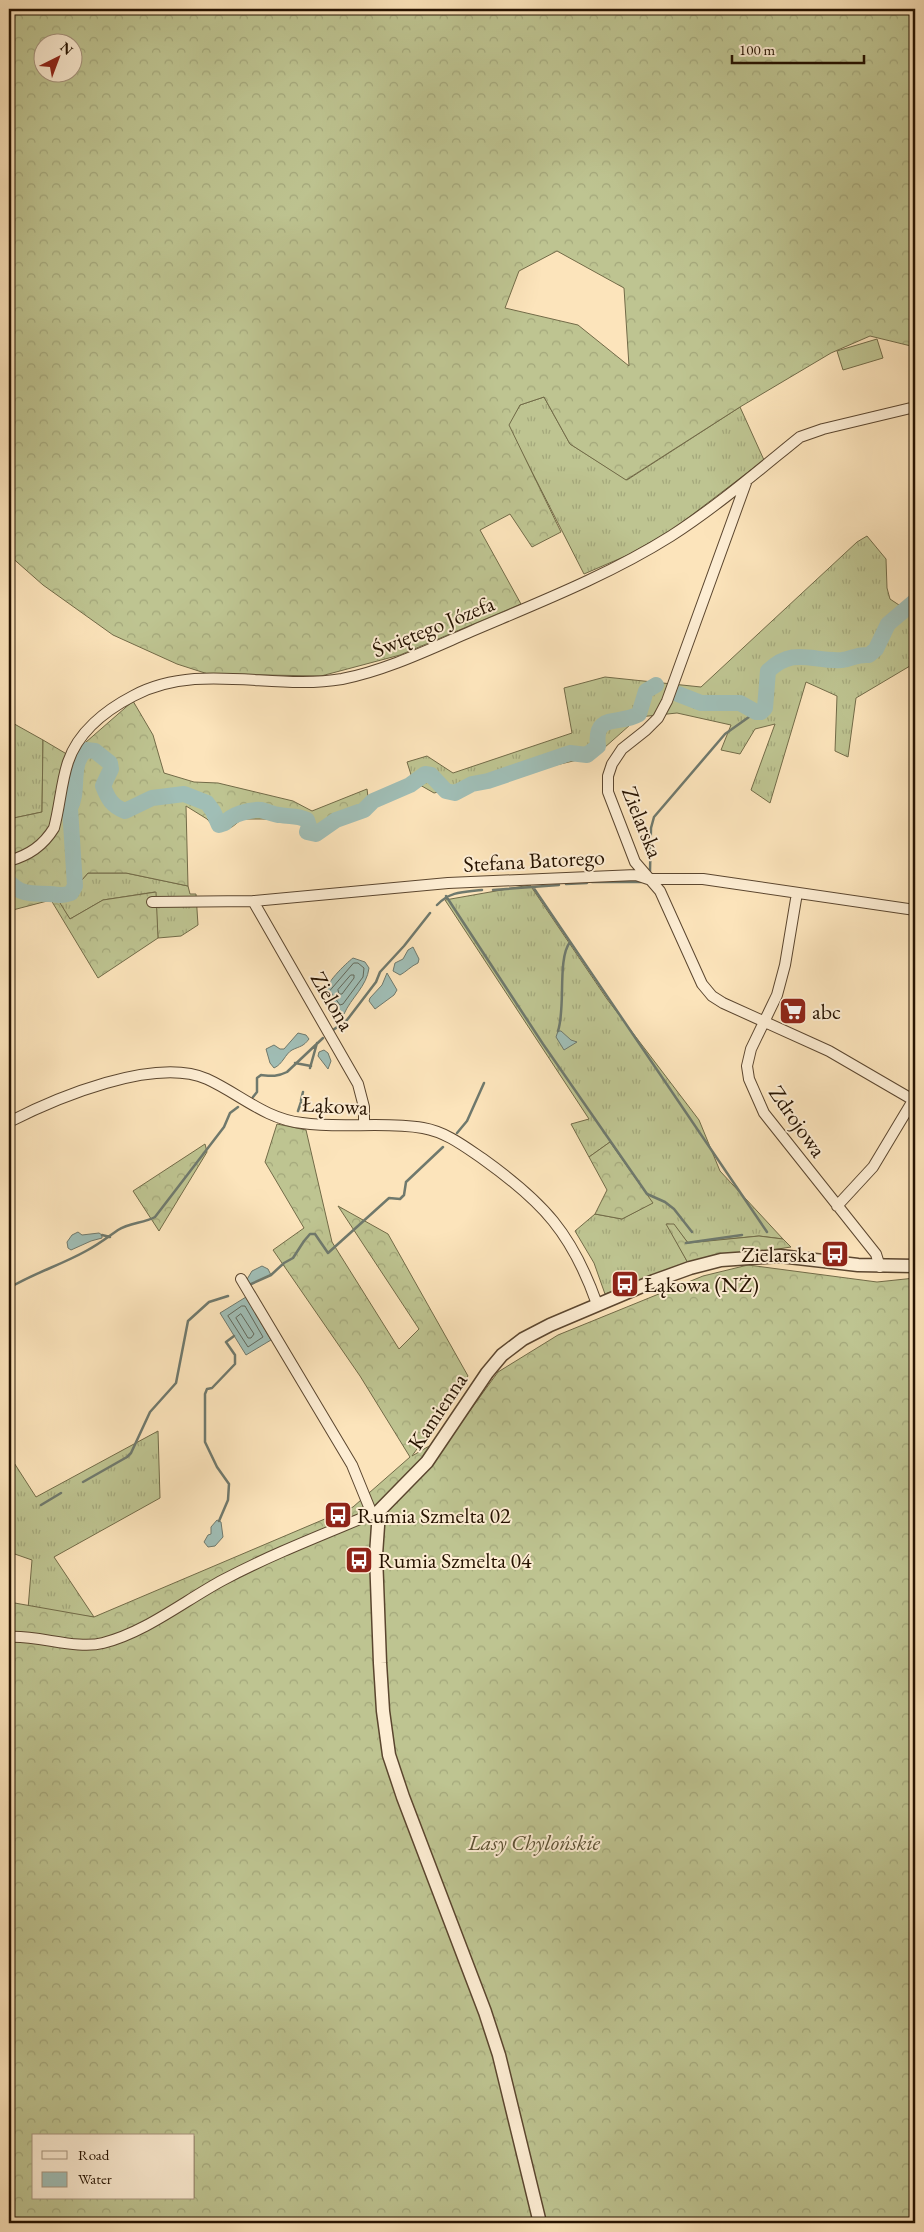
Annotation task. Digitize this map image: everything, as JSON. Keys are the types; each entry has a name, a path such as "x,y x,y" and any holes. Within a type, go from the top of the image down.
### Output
{"street":[{"name":"Świętego Józefa","path":"9,861 32,852 48,838 54,828 68,762 75,746 94,724 132,697 167,684 209,677 282,682 320,682 342,678 407,659 584,582 634,557 672,535 800,437 823,429 915,407"},
{"name":"Zielarska","path":"746,480 667,701 652,724 622,749 612,764 608,776 608,792 635,862 660,891 702,984 712,996 723,1003 765,1020 829,1051 915,1100"},
{"name":"Stefana Batorego","path":"152,902 253,901 389,888 552,877 636,875 648,879 703,879 915,910"},
{"name":"Zdrojowa","path":"797,893 785,965 777,995 751,1048 747,1066 749,1079 755,1097 764,1114 876,1254 880,1267"},
{"name":"Zielona","path":"253,901 355,1078 364,1107 364,1125"},
{"name":"Łąkowa","path":"9,1122 82,1090 112,1080 172,1072 194,1074 273,1117 302,1124 421,1128 440,1132 496,1168 546,1210 561,1230 588,1278 598,1304"},
{"path":"837,1206 873,1167 915,1100"},
{"name":"Kamienna","path":"9,1637 37,1638 80,1645 101,1644 128,1635 223,1580 271,1556 376,1512 415,1476 427,1462 486,1373 502,1355 530,1335 598,1304 690,1268 736,1258 780,1256 880,1267 915,1266"},
{"path":"242,1279 352,1465 376,1512 380,1662 383,1711 390,1755 403,1797 485,2012 511,2099 540,2223"}],"green space":[{"path":"9,9 915,9 915,347 870,336 831,353 740,407 626,480 570,444 544,397 520,405 509,425 561,532 532,547 510,514 480,530 521,604 400,655 321,676 208,674 177,664 113,635 43,585 9,555","holes":["557,251 624,288 629,366 578,325 505,308 519,271"]},
{"path":"877,339 883,358 843,370 837,351"},
{"path":"544,397 570,444 627,480 740,407 764,460 672,530 628,555 584,574 508,425 520,405"},
{"path":"867,536 886,559 887,588 890,599 911,613 915,621 915,663 856,698 848,757 835,751 837,696 806,682 770,803 751,790 775,724 755,729 740,754 721,750 731,725 677,713 639,717 595,756 434,793 413,781 407,762 427,756 453,773 572,733 564,688 605,677 701,687 857,542"},
{"path":"133,701 153,735 164,773 194,782 218,783 293,801 312,811 367,789 368,797 349,818 315,830 295,820 262,819 242,819 232,827 216,829 207,819 186,806 188,886 126,873 88,873 81,881 78,889 60,903 70,919 103,900 156,892 158,938 98,978 51,900 9,911 9,819 42,812 43,740 70,756"},
{"path":"9,721 43,740 42,812 9,819"},
{"path":"88,873 126,873 188,886 190,894 196,894 198,925 181,936 158,938 155,892 103,900 70,919 59,903 78,889 81,881"},
{"path":"530,885 607,999 699,1120 720,1171 783,1239 759,1236 688,1243 674,1225 667,1224 688,1263 605,1294 594,1263 575,1231 595,1214 622,1219 652,1203 610,1142 589,1157 571,1124 589,1119 445,900"},
{"name":"Lasy Chylońskie","path":"277,1124 306,1130 332,1242 399,1349 419,1329 338,1206 388,1234 468,1376 412,1456 455,1431 498,1372 558,1335 703,1276 748,1265 877,1282 915,1278 915,2223 9,2223 9,1602 94,1617 353,1507 410,1457 360,1376 273,1250 304,1228 265,1162"},
{"path":"610,1142 653,1203 622,1219 595,1214 607,1190 589,1157"},
{"path":"205,1144 207,1152 159,1231 133,1191"},
{"path":"666,1224 674,1224 688,1243 759,1236 783,1239 791,1247 688,1263"},
{"path":"158,1431 160,1498 54,1557 94,1617 28,1609 32,1560 9,1552 9,1455 36,1497"}],"water":[{"path":"413,947 419,959 418,963 400,975 393,971 395,963 403,959 408,950"},
{"path":"353,958 365,962 369,968 368,974 344,1014 342,1014 324,994 332,980"},
{"path":"387,973 397,990 394,995 375,1009 369,1001 370,998 382,985"},
{"path":"558,1031 561,1031 571,1040 577,1042 564,1050 556,1037"},
{"path":"298,1033 306,1035 309,1039 303,1045 292,1050 274,1068 270,1063 266,1049 274,1045 284,1049"},
{"path":"324,1050 328,1053 331,1061 328,1069 318,1056 319,1052"},
{"path":"78,1232 82,1235 99,1233 102,1235 102,1238 71,1250 68,1248 67,1242 72,1235"},
{"path":"262,1266 268,1269 271,1275 249,1285 246,1281 252,1271"},
{"path":"246,1297 271,1340 246,1355 220,1313"},
{"path":"217,1520 221,1522 223,1537 215,1546 208,1547 204,1542 208,1535 211,1534 211,1527"}],"waterway":[{"path":"678,694 701,703 740,703 756,712 761,712 765,708 768,671 777,663 795,657 842,660 869,655 876,649 888,624 915,601"},
{"path":"9,882 18,890 28,893 60,895 71,893 75,886 70,808 73,801 78,762 86,750 95,751 110,763 111,769 103,786 111,802 125,811 152,798 184,794 207,803 219,825 241,813 261,810 303,818 307,820 309,826 307,832 316,834 336,820 364,810 373,801 410,785 425,774 431,775 446,791 455,793 472,784 488,781 570,753 587,755 598,746 600,728 609,722 639,714 646,691 656,685"},
{"path":"650,871 651,828 654,817 725,734 756,712"},
{"path":"592,882 641,882"},
{"path":"566,884 587,883"},
{"path":"493,890 559,885"},
{"path":"533,887 767,1232"},
{"path":"437,905 452,895 482,890"},
{"path":"446,896 543,1044 647,1194 665,1202 674,1209 692,1232"},
{"path":"333,1030 347,1020 376,982 380,972 430,913"},
{"path":"558,1031 564,960 570,942"},
{"path":"253,1097 257,1092 257,1078 261,1075 271,1076 287,1072 323,1038"},
{"path":"310,1068 317,1043"},
{"path":"295,1063 311,1066"},
{"path":"457,1133 467,1121 484,1083"},
{"path":"301,1100 303,1092"},
{"path":"298,1111 301,1102"},
{"path":"9,1288 90,1249 122,1228 155,1217 224,1127 230,1113 238,1107"},
{"path":"249,1285 271,1275 284,1263 293,1258 310,1234 315,1234 328,1253 389,1198 400,1199 404,1195 406,1182 443,1147"},
{"path":"102,1235 110,1237"},
{"path":"686,1243 742,1235"},
{"path":"83,1482 131,1453 150,1412 176,1383 188,1321 209,1302 228,1296"},
{"path":"219,1521 228,1500 229,1484 217,1467 205,1442 205,1394 207,1389 212,1388 235,1364 235,1355 226,1342 234,1336"},
{"path":"41,1505 61,1493"}],"place":[{"name":"abc","path":"793,1011"},
{"name":"Zielarska","path":"835,1254"},
{"name":"Łąkowa (NŻ)","path":"625,1284"},
{"name":"Rumia Szmelta 02","path":"338,1515"},
{"name":"Rumia Szmelta 04","path":"359,1560"}]}
